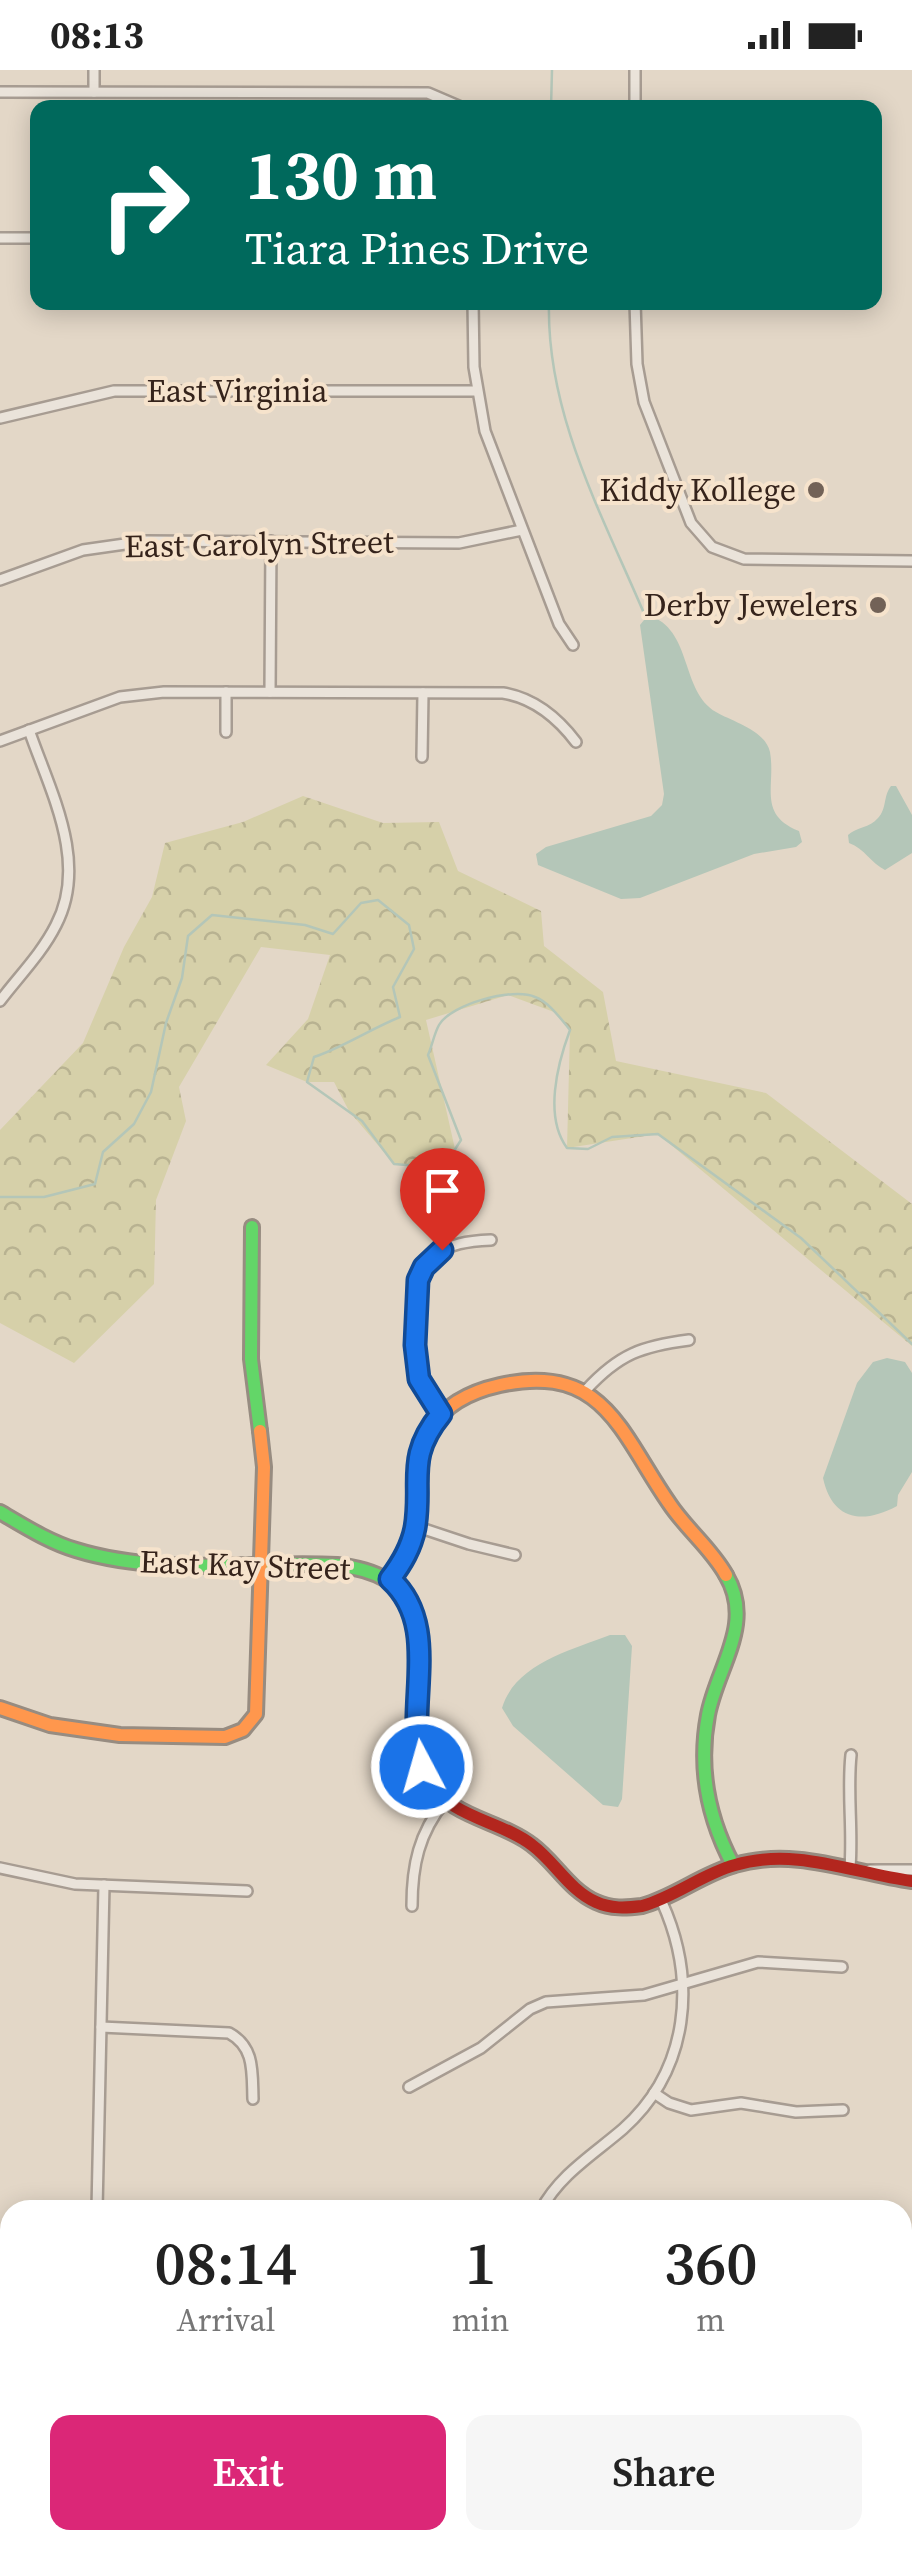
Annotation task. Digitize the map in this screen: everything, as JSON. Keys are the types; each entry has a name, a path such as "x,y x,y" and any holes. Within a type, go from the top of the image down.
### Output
{"street":[{"path":"94,70 94,92"},
{"path":"636,70 636,100"},
{"path":"0,92 428,93 444,100"},
{"path":"0,238 30,238"},
{"path":"473,310 477,391 490,444 558,624 573,645"},
{"path":"635,310 637,364 644,402 691,522 712,547 744,560 912,561"},
{"name":"East Virginia","path":"0,418 114,391 477,391"},
{"name":"East Carolyn Street","path":"0,580 83,550 114,544 161,540 459,543 522,530"},
{"path":"270,692 271,541"},
{"path":"226,692 226,732"},
{"path":"422,757 423,692"},
{"path":"0,741 133,694 423,692 503,693 520,697 552,715 576,742"},
{"path":"0,1000 49,938 62,911 68,881 66,837 29,730"},
{"path":"0,1708 50,1724 120,1735 225,1737 250,1724 259,1705 264,1467 251,1360 252,1228"},
{"path":"441,1414 425,1392 416,1366 418,1280 424,1267 442,1250 491,1240"},
{"path":"586,1390 613,1364 644,1346 690,1340"},
{"path":"390,1579 408,1550 415,1526 418,1459 429,1430 441,1414 467,1396 502,1384 542,1380 586,1390 599,1398 616,1416 641,1463 672,1508 724,1573 738,1607 734,1640 707,1726 705,1793 714,1830 733,1865"},
{"name":"East Kay Street","path":"0,1512 54,1543 87,1554 142,1562 344,1565 390,1579 408,1599 418,1623 418,1754 428,1780 445,1800"},
{"path":"415,1526 515,1554"},
{"path":"850,1755 850,1867"},
{"path":"412,1906 414,1860 445,1800 458,1810 516,1833 549,1860 572,1887 598,1903 626,1908 662,1902 712,1873 754,1860 796,1856 912,1880"},
{"path":"0,1868 52,1880 247,1892"},
{"path":"867,1870 912,1870"},
{"path":"97,2200 104,1885"},
{"path":"547,2200 559,2182 626,2126 654,2093 678,2038 685,1984 678,1944 662,1902"},
{"path":"408,2088 481,2048 530,2008 546,2002 644,1995 758,1962 842,1967"},
{"path":"102,2027 228,2033 241,2041 250,2056 252,2099"},
{"path":"654,2093 691,2110 741,2103 796,2112 843,2110"}],"green space":[{"path":"303,796 383,823 439,822 458,871 541,911 544,946 603,992 616,1061 766,1093 912,1204 912,1346 658,1134 567,1148 570,1030 554,1012 508,995 426,1020 455,1149 432,1167 394,1164 349,1111 334,1082 307,1082 266,1065 308,1019 330,955 261,947 179,1087 186,1121 156,1200 154,1284 74,1363 0,1323 0,1130 83,1043 124,947 152,897 165,843 243,822"}],"shaded area":[{"path":"648,615 673,633 705,702 755,732 767,744 773,807 786,824 799,831 802,842 796,847 754,854 640,898 621,899 538,865 536,854 546,847 651,816 662,805 664,794 640,625"},
{"path":"891,786 896,786 912,815 912,853 885,870 849,843 848,835 878,818"},
{"path":"887,1358 905,1362 912,1373 912,1472 898,1495 897,1506 872,1516 850,1515 833,1503 823,1478 857,1383 873,1362"},
{"path":"610,1635 625,1635 632,1646 622,1799 618,1807 603,1805 513,1726 502,1708 519,1680 532,1670 562,1653"}],"waterway":[{"path":"551,100 552,70"},
{"path":"549,310 557,385 567,425 646,618"},
{"path":"0,1197 44,1197 95,1184 103,1152 134,1124 151,1092 166,1023 182,978 188,936 212,915 305,925 333,934 361,903 378,900 409,925 414,949 393,987 400,1017 314,1057 307,1082 362,1121 394,1164 443,1168 461,1140 428,1055 439,1025 456,1010 483,999 512,994 535,997 550,1007 570,1030 557,1075 554,1106 567,1148 588,1149 612,1137 658,1134 801,1238 912,1344"}],"traffic: fast":[{"path":"252,1227 251,1359 260,1431"},
{"path":"0,1512 56,1543 108,1558 173,1565 337,1565 386,1579 400,1591 416,1624 418,1694"},
{"path":"726,1575 734,1593 735,1628 708,1715 704,1754 711,1811 733,1865"}],"traffic: slow":[{"path":"390,1579 412,1539 421,1452 437,1419 461,1399 480,1391 535,1381 564,1384 587,1394 606,1410 676,1512 726,1575"},
{"path":"0,1708 50,1725 120,1735 225,1737 243,1730 256,1714 264,1467 260,1431"}],"traffic: jam":[{"path":"418,1694 420,1759 437,1792 462,1810 532,1845 586,1897 602,1904 642,1906 723,1869 757,1860 802,1860 912,1881"}],"place":[{"name":"Kiddy Kollege","path":"816,490"},
{"name":"Derby Jewelers","path":"878,605"}],"route":[{"path":"422,1767 416,1740 418,1623 408,1599 390,1579 414,1534 418,1459 422,1443 441,1414 419,1379 415,1345 418,1280 424,1267 442,1250"}]}
